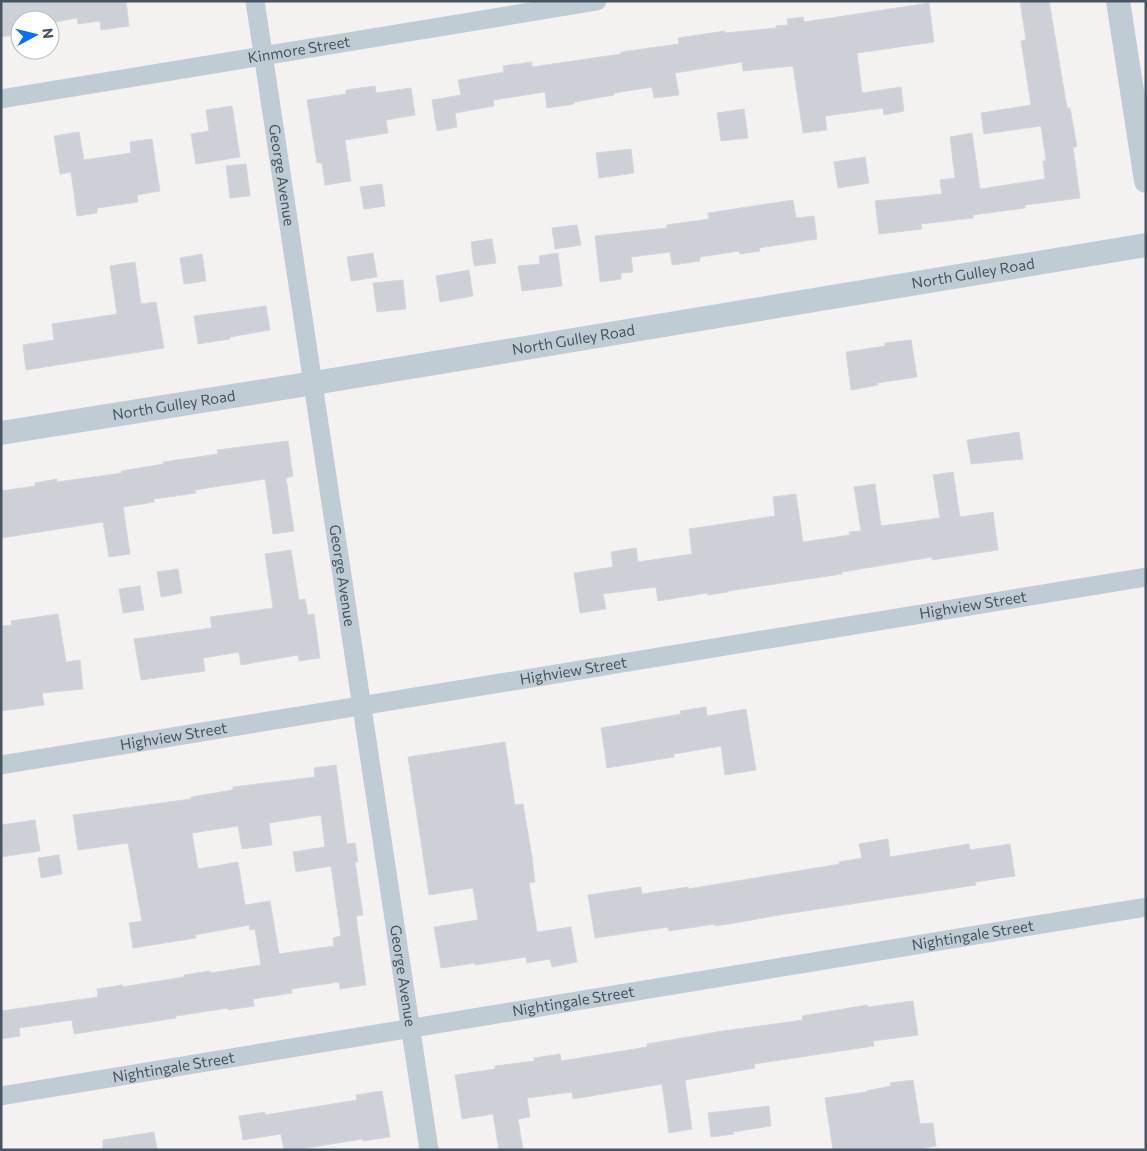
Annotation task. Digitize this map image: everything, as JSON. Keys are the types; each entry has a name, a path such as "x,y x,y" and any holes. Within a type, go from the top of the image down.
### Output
{"street":[{"name":"George Avenue","path":"255,1 429,1150"},
{"name":"Kinmore Street","path":"1,98 596,1"},
{"path":"1118,1 1146,181"},
{"name":"North Gulley Road","path":"1,433 1146,245"},
{"name":"Highview Street","path":"1,765 1146,576"},
{"name":"Nightingale Street","path":"1,1096 1146,907"}],"building":[{"path":"1,1 126,1 129,26 101,30 100,21 78,24 77,18 60,21 60,10 10,10 10,36 1,37"},
{"path":"1020,1 1049,1 1067,108 1070,108 1077,147 1073,147 1080,198 1025,205 1025,208 973,215 973,218 921,224 922,229 879,234 875,201 942,194 940,180 955,178 950,137 972,133 980,189 1045,179 1043,161 1046,161 1041,126 984,134 981,113 1031,105 1021,41 1026,40"},
{"path":"929,3 934,42 857,53 862,93 901,87 904,111 884,115 883,108 825,116 827,130 803,133 793,66 743,71 742,62 675,73 679,95 654,98 652,87 614,93 614,95 574,102 574,104 547,108 545,92 493,100 494,106 455,113 457,127 437,131 432,100 461,95 458,80 504,72 503,66 532,62 532,67 621,54 621,52 679,44 678,38 725,31 725,33 776,28 776,26 788,25 787,19 803,17 804,22"},
{"path":"375,86 376,93 411,88 415,115 386,120 388,133 345,140 351,181 325,185 322,163 317,163 307,100 346,94 346,90"},
{"path":"232,106 240,157 196,164 191,134 209,131 206,110"},
{"path":"744,109 748,138 721,141 717,113"},
{"path":"79,132 84,160 131,153 130,142 152,139 160,191 137,195 138,202 97,208 97,213 77,216 71,172 60,174 54,136"},
{"path":"631,149 634,173 599,178 596,153"},
{"path":"865,157 869,183 838,188 834,162"},
{"path":"246,164 250,196 230,198 226,166"},
{"path":"382,184 385,206 364,209 360,187"},
{"path":"793,200 796,218 814,216 817,239 759,248 760,251 740,254 739,251 700,257 700,261 672,265 670,252 631,257 633,272 621,273 621,279 600,282 595,236 667,228 667,225 709,219 708,213"},
{"path":"577,225 581,245 555,249 552,228"},
{"path":"492,239 496,263 474,266 471,242"},
{"path":"373,253 377,277 351,281 347,257"},
{"path":"558,253 562,286 522,291 518,266 540,264 539,256"},
{"path":"202,254 206,281 184,284 180,258"},
{"path":"135,262 141,304 156,302 164,348 26,370 23,345 54,340 52,324 117,314 110,266"},
{"path":"469,270 473,296 440,302 436,276"},
{"path":"403,280 406,309 377,312 373,283"},
{"path":"266,306 270,330 198,344 194,316"},
{"path":"911,340 917,377 877,383 878,385 851,390 846,352 885,346 885,343"},
{"path":"1019,432 1023,459 971,464 967,440"},
{"path":"288,441 293,476 286,478 294,531 273,534 265,479 195,490 196,493 154,499 154,502 123,507 130,554 109,557 103,522 1,538 1,491 35,486 35,483 57,479 57,482 122,473 121,471 164,464 163,462 218,454 217,450"},
{"path":"953,472 960,517 993,512 998,550 932,560 932,557 842,572 842,574 658,601 656,587 603,594 606,609 580,613 574,573 613,567 611,552 636,548 638,562 692,554 689,529 775,516 773,497 796,494 803,542 850,535 849,532 861,531 854,487 875,484 881,526 940,518 933,475"},
{"path":"291,550 299,600 305,599 308,615 314,614 320,658 299,661 298,655 241,665 239,652 203,658 205,671 141,680 134,639 212,628 210,617 273,608 265,554"},
{"path":"178,569 182,593 161,597 157,572"},
{"path":"140,586 144,610 123,613 119,589"},
{"path":"58,614 66,662 80,660 83,689 42,693 44,705 1,711 1,626 12,625 11,621"},
{"path":"706,707 707,716 746,709 756,770 725,775 721,746 674,754 674,757 607,768 601,728 681,714 680,711"},
{"path":"505,742 515,805 523,804 532,857 535,882 529,883 537,932 571,927 577,962 552,967 550,959 527,963 526,957 441,968 434,927 478,920 473,888 429,895 408,757"},
{"path":"336,765 347,844 355,843 358,862 355,862 363,915 356,916 366,985 340,989 339,982 291,989 292,993 253,999 254,1006 176,1016 176,1018 74,1034 72,1020 19,1028 20,1036 1,1039 1,1011 98,997 97,989 122,985 122,987 184,977 184,975 261,965 255,929 250,930 249,925 195,935 196,938 133,948 129,923 142,921 128,843 78,850 73,815 191,799 191,797 233,790 233,787 315,777 314,768","holes":["321,815 325,847 293,852 296,872 331,866 341,936 333,938 334,946 279,954 270,901 245,905 238,862 198,869 192,833 238,826 242,849 272,845 269,823"]},
{"path":"35,820 40,851 1,857 1,825"},
{"path":"888,839 890,857 969,844 970,850 1010,844 1015,876 975,882 976,885 715,926 715,924 669,931 668,927 595,938 588,895 641,887 642,894 688,887 688,889 840,864 839,862 862,858 859,844"},
{"path":"59,855 62,874 41,878 38,858"},
{"path":"913,1001 918,1035 873,1041 874,1046 754,1064 755,1068 685,1080 692,1129 669,1133 662,1084 573,1099 572,1092 527,1098 530,1117 518,1119 523,1150 499,1150 493,1114 462,1119 455,1075 495,1069 495,1066 534,1061 534,1058 560,1054 561,1061 647,1047 647,1044 723,1031 803,1020 802,1016 867,1005 868,1007"},
{"path":"913,1080 920,1124 933,1123 936,1146 912,1150 833,1150 825,1098 866,1092 891,1086 890,1083"},
{"path":"382,1091 390,1137 363,1141 363,1139 293,1150 284,1150 281,1134 243,1140 239,1116 265,1112 265,1115 357,1100 356,1095"},
{"path":"769,1106 771,1126 711,1137 708,1113"},
{"path":"154,1132 157,1150 103,1150 103,1140"}]}
